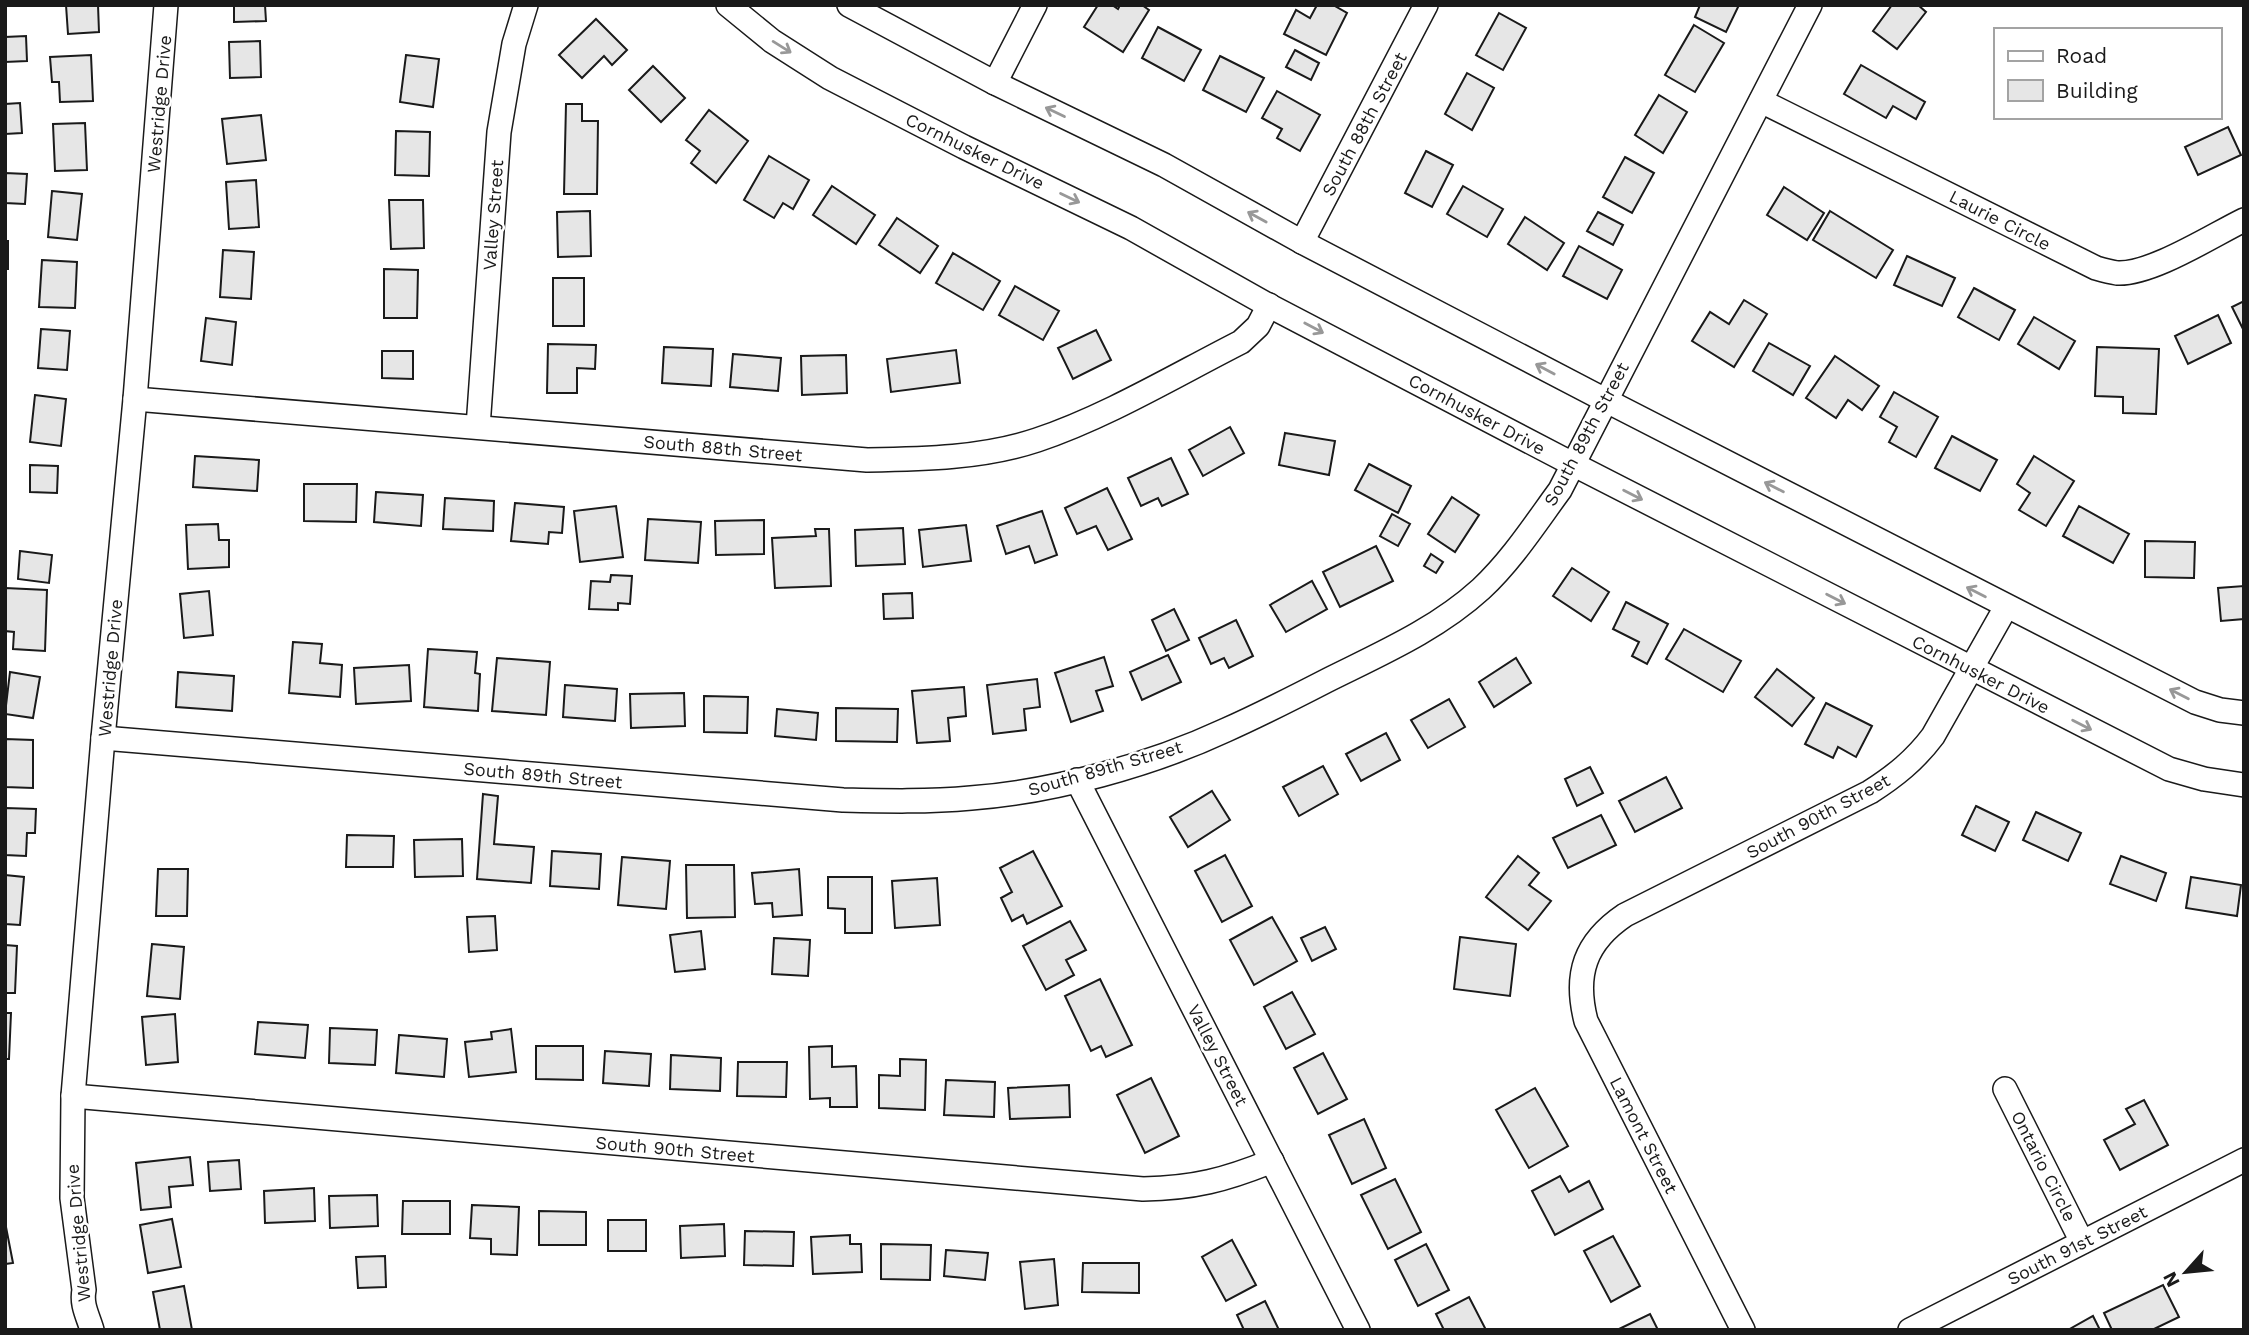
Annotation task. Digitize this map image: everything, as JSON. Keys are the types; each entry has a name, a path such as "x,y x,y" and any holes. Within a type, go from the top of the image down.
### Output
{"street":[{"name":"Westridge Drive","path":"92,1330 86,1317 72,1198 73,1097 135,399 166,5"},
{"name":"Valley Street","path":"478,427 499,132 508,71 526,5"},
{"name":"Cornhusker Drive","path":"728,5 772,41 830,78 1131,228 1269,305 1973,670 2169,769 2204,779 2244,785"},
{"path":"849,5 995,83 1164,165 1302,242 2006,607 2195,702 2220,710 2244,713"},
{"path":"995,83 1035,5"},
{"name":"South 88th Street","path":"1302,242 1426,5"},
{"name":"South 89th Street","path":"103,738 843,800 914,801 972,798 1077,780 1154,759 1224,731 1402,644 1440,622 1481,589 1517,550 1560,489 1810,5"},
{"name":"Laurie Circle","path":"1761,101 2096,268 2118,273 2138,271 2156,265 2244,219"},
{"name":"South 88th Street","path":"135,399 867,460 934,458 999,450 1077,426 1241,342 1258,326 1269,305"},
{"name":"South 90th Street","path":"1600,935 1625,915 1870,792 1900,773 1919,755 1933,736 1973,670 2006,607"},
{"name":"Valley Street","path":"1077,780 1358,1330"},
{"name":"Lamont Street","path":"1600,935 1582,971 1582,1005 1587,1021 1743,1330"},
{"name":"Ontario Circle","path":"2005,1089 2082,1242"},
{"name":"South 90th Street","path":"73,1097 1143,1189 1175,1189 1206,1184 1272,1161"},
{"name":"South 91st Street","path":"1910,1330 2244,1160"}],"building":[{"path":"66,5 98,5 99,32 68,34"},
{"path":"234,5 265,5 266,21 234,22"},
{"path":"1098,5 1112,5 1118,9 1120,5 1142,5 1149,10 1123,52 1084,27"},
{"path":"1317,5 1333,5 1347,13 1326,55 1284,34 1296,10 1310,18"},
{"path":"1700,5 1739,5 1726,32 1695,17"},
{"path":"1892,5 1918,5 1926,12 1897,49 1873,31"},
{"path":"1499,13 1526,28 1503,70 1476,55"},
{"path":"596,19 627,50 612,65 604,56 582,78 559,55"},
{"path":"1694,25 1724,43 1695,92 1665,75"},
{"path":"1158,27 1201,50 1184,81 1142,58"},
{"path":"26,36 27,61 5,62 5,37"},
{"path":"260,41 261,77 230,78 229,42"},
{"path":"1295,50 1319,63 1311,80 1286,67"},
{"path":"91,55 93,101 60,102 59,82 52,82 50,57"},
{"path":"406,55 439,59 433,107 400,102"},
{"path":"1220,56 1264,78 1246,112 1203,90"},
{"path":"1861,65 1925,102 1916,119 1893,106 1886,118 1844,94"},
{"path":"653,66 685,98 661,122 629,90"},
{"path":"1467,73 1494,88 1472,130 1445,114"},
{"path":"1277,91 1320,115 1300,151 1277,138 1282,129 1262,118"},
{"path":"1659,95 1687,112 1663,153 1635,135"},
{"path":"20,103 22,133 5,134 5,104"},
{"path":"566,104 582,104 582,121 598,121 597,194 564,194"},
{"path":"709,110 748,141 716,183 691,163 700,151 686,140"},
{"path":"261,115 266,160 227,164 222,119"},
{"path":"85,123 87,170 55,171 53,124"},
{"path":"2228,127 2241,155 2198,175 2185,147"},
{"path":"396,131 430,132 429,176 395,175"},
{"path":"1426,151 1453,165 1432,207 1405,193"},
{"path":"769,156 809,180 793,209 783,203 774,218 744,200"},
{"path":"1625,157 1654,173 1632,213 1603,197"},
{"path":"5,173 27,174 25,204 5,203"},
{"path":"256,180 259,227 229,229 226,182"},
{"path":"832,186 875,215 856,244 813,215"},
{"path":"1463,186 1503,209 1487,237 1447,214"},
{"path":"1784,187 1824,213 1807,240 1767,215"},
{"path":"52,191 82,194 77,240 48,237"},
{"path":"389,200 423,200 424,248 391,249"},
{"path":"590,211 591,256 558,257 557,212"},
{"path":"1830,211 1893,250 1876,278 1813,240"},
{"path":"1598,212 1623,225 1613,245 1587,231"},
{"path":"1525,217 1564,243 1547,270 1508,244"},
{"path":"897,218 938,246 920,273 879,245"},
{"path":"5,241 8,241 8,269 5,269"},
{"path":"1579,246 1622,270 1607,299 1563,276"},
{"path":"223,250 254,252 251,299 220,297"},
{"path":"953,253 1000,281 983,310 936,283"},
{"path":"1907,256 1955,278 1942,306 1894,285"},
{"path":"42,260 77,262 75,308 39,307"},
{"path":"384,269 418,270 417,318 384,318"},
{"path":"553,278 584,278 584,326 553,326"},
{"path":"1015,286 1059,311 1043,340 999,315"},
{"path":"1974,288 2015,310 1999,340 1958,317"},
{"path":"1744,300 1767,314 1734,367 1692,341 1710,312 1729,324"},
{"path":"2244,301 2244,331 2232,307"},
{"path":"2218,315 2231,343 2188,364 2175,336"},
{"path":"2034,317 2075,341 2059,369 2018,344"},
{"path":"206,318 236,322 232,365 201,361"},
{"path":"41,329 70,331 67,370 38,368"},
{"path":"1096,330 1111,360 1073,379 1058,348"},
{"path":"1769,343 1810,366 1793,395 1753,371"},
{"path":"548,344 596,345 595,369 577,368 577,393 547,393"},
{"path":"664,347 713,349 711,386 662,383"},
{"path":"2097,347 2159,349 2156,414 2123,413 2123,397 2095,396"},
{"path":"956,350 960,383 891,392 887,359"},
{"path":"382,351 413,351 413,379 382,378"},
{"path":"733,354 781,358 778,391 730,387"},
{"path":"846,355 847,393 802,395 801,356"},
{"path":"1835,356 1879,386 1862,410 1848,400 1836,418 1806,398"},
{"path":"1894,392 1938,417 1916,457 1889,442 1897,427 1880,417"},
{"path":"35,395 66,399 61,446 30,442"},
{"path":"1230,427 1244,453 1203,476 1189,450"},
{"path":"1285,433 1335,441 1329,475 1279,465"},
{"path":"1952,436 1997,460 1980,491 1935,468"},
{"path":"195,456 259,460 257,491 193,487"},
{"path":"2034,456 2074,481 2046,526 2019,510 2030,493 2017,484"},
{"path":"1171,458 1188,494 1162,506 1158,498 1141,506 1128,478"},
{"path":"1369,464 1411,486 1398,513 1355,490"},
{"path":"30,465 58,466 57,493 30,492"},
{"path":"304,484 357,484 356,522 304,521"},
{"path":"1107,488 1132,539 1108,550 1096,526 1077,534 1065,508"},
{"path":"376,492 423,495 421,526 374,522"},
{"path":"1452,497 1479,515 1455,552 1428,534"},
{"path":"445,498 494,501 493,531 443,529"},
{"path":"515,503 564,507 562,533 549,532 548,544 511,541"},
{"path":"616,506 623,557 580,562 574,511"},
{"path":"2079,506 2129,534 2113,563 2063,536"},
{"path":"1042,511 1057,555 1035,563 1029,546 1006,554 997,526"},
{"path":"1392,514 1410,524 1398,546 1380,536"},
{"path":"648,519 701,522 698,563 645,560"},
{"path":"764,520 764,554 716,555 715,521"},
{"path":"218,524 219,540 229,540 229,567 188,569 186,525"},
{"path":"966,525 971,561 923,567 919,530"},
{"path":"903,528 905,564 856,566 855,530"},
{"path":"815,529 829,529 831,586 775,588 772,538 816,536"},
{"path":"2145,541 2195,542 2194,578 2145,577"},
{"path":"1376,546 1393,581 1340,607 1323,572"},
{"path":"20,551 52,555 49,583 18,579"},
{"path":"1431,554 1443,562 1436,573 1424,566"},
{"path":"1572,568 1609,592 1591,621 1553,596"},
{"path":"611,575 632,576 630,604 618,603 618,610 589,609 591,581 610,582"},
{"path":"1312,581 1327,609 1286,632 1270,605"},
{"path":"2244,586 2244,619 2221,621 2218,588"},
{"path":"5,588 47,590 45,651 13,649 14,632 5,631"},
{"path":"209,591 213,635 184,638 180,594"},
{"path":"912,593 913,618 884,619 883,594"},
{"path":"1626,602 1668,624 1647,664 1632,656 1639,642 1613,629"},
{"path":"1174,609 1189,640 1166,651 1152,620"},
{"path":"1236,620 1253,656 1229,668 1224,658 1211,664 1199,638"},
{"path":"1684,629 1741,661 1723,692 1666,659"},
{"path":"293,642 322,644 320,663 342,665 340,697 289,693"},
{"path":"428,649 477,652 475,673 480,674 478,711 424,707"},
{"path":"1168,655 1181,682 1142,700 1130,672"},
{"path":"1104,657 1113,686 1096,691 1103,711 1071,722 1055,673"},
{"path":"497,658 550,662 546,715 492,711"},
{"path":"1516,658 1531,683 1494,707 1479,682"},
{"path":"409,665 411,701 356,704 354,668"},
{"path":"1777,669 1814,698 1792,726 1755,697"},
{"path":"10,672 40,677 33,718 5,714"},
{"path":"178,672 234,676 232,711 176,707"},
{"path":"1037,679 1040,707 1024,709 1026,730 993,734 987,685"},
{"path":"565,685 617,689 615,721 563,717"},
{"path":"964,687 966,716 948,718 950,741 917,743 912,691"},
{"path":"684,693 685,726 631,728 630,694"},
{"path":"704,696 748,697 747,733 704,732"},
{"path":"1449,699 1465,727 1428,748 1411,720"},
{"path":"1826,703 1872,726 1856,757 1838,747 1833,758 1805,744"},
{"path":"836,708 898,709 897,742 836,741"},
{"path":"777,709 818,713 816,740 775,736"},
{"path":"1386,733 1400,760 1361,781 1346,754"},
{"path":"5,739 33,740 33,788 5,787"},
{"path":"1323,766 1338,794 1299,816 1283,787"},
{"path":"1590,767 1603,793 1577,806 1565,779"},
{"path":"1666,777 1682,808 1635,832 1619,801"},
{"path":"1212,791 1230,820 1188,847 1170,817"},
{"path":"483,794 498,796 494,844 534,847 531,883 477,879"},
{"path":"1976,806 2009,822 1995,851 1962,835"},
{"path":"5,808 36,809 35,833 27,833 26,856 5,855"},
{"path":"2036,812 2081,833 2068,861 2023,840"},
{"path":"1601,815 1616,845 1568,868 1553,838"},
{"path":"347,835 394,836 393,867 346,867"},
{"path":"462,839 463,876 415,877 414,840"},
{"path":"552,851 601,854 599,889 550,886"},
{"path":"1033,851 1062,906 1027,924 1023,915 1012,921 1001,898 1012,892 1000,868"},
{"path":"1225,855 1252,906 1222,922 1195,871"},
{"path":"1518,856 1539,873 1529,885 1551,901 1528,930 1486,897"},
{"path":"2121,856 2166,873 2156,901 2110,884"},
{"path":"622,857 670,861 666,909 618,905"},
{"path":"686,865 734,865 735,917 687,918"},
{"path":"158,869 188,869 187,916 156,916"},
{"path":"799,869 802,915 773,917 772,903 755,904 752,873"},
{"path":"5,875 24,877 20,925 5,924"},
{"path":"828,877 872,877 872,933 845,933 845,909 828,908"},
{"path":"2191,877 2241,885 2237,916 2186,908"},
{"path":"937,878 940,925 895,928 892,881"},
{"path":"495,916 497,950 469,952 467,917"},
{"path":"1272,917 1297,961 1254,985 1230,940"},
{"path":"1070,921 1086,950 1066,960 1074,975 1046,990 1023,946"},
{"path":"1325,927 1336,949 1312,961 1301,938"},
{"path":"701,931 705,969 675,972 670,935"},
{"path":"1460,937 1516,944 1510,996 1454,989"},
{"path":"774,938 810,940 808,976 772,974"},
{"path":"152,944 184,947 180,999 147,996"},
{"path":"5,945 17,946 15,993 5,993"},
{"path":"1100,979 1132,1045 1106,1057 1101,1046 1091,1051 1065,996"},
{"path":"1292,992 1315,1034 1286,1049 1264,1007"},
{"path":"5,1013 11,1013 9,1059 5,1059"},
{"path":"175,1014 178,1062 146,1065 142,1017"},
{"path":"258,1022 308,1025 305,1058 255,1054"},
{"path":"330,1028 377,1030 375,1065 329,1063"},
{"path":"511,1029 516,1072 469,1077 465,1042 492,1039 491,1032"},
{"path":"399,1035 447,1039 444,1077 396,1073"},
{"path":"536,1046 583,1046 583,1080 536,1079"},
{"path":"832,1046 832,1067 856,1066 857,1107 830,1107 830,1098 810,1099 809,1047"},
{"path":"605,1051 651,1054 649,1086 603,1083"},
{"path":"1323,1053 1347,1099 1318,1114 1294,1068"},
{"path":"671,1055 721,1058 720,1091 670,1089"},
{"path":"900,1059 926,1060 925,1110 879,1108 879,1075 900,1076"},
{"path":"738,1062 787,1062 786,1097 737,1096"},
{"path":"1151,1078 1179,1136 1145,1153 1117,1095"},
{"path":"946,1080 995,1082 994,1117 944,1115"},
{"path":"1069,1085 1070,1117 1010,1119 1008,1088"},
{"path":"1535,1088 1568,1146 1529,1168 1496,1110"},
{"path":"2144,1100 2168,1145 2120,1170 2104,1140 2135,1124 2126,1109"},
{"path":"1364,1119 1386,1168 1352,1184 1329,1135"},
{"path":"190,1157 193,1185 169,1187 171,1207 141,1210 136,1163"},
{"path":"239,1160 241,1189 210,1191 208,1162"},
{"path":"1560,1176 1569,1192 1589,1181 1603,1209 1555,1235 1532,1191"},
{"path":"1395,1179 1421,1232 1388,1249 1361,1195"},
{"path":"314,1188 315,1221 265,1223 264,1191"},
{"path":"377,1195 378,1226 330,1228 329,1196"},
{"path":"403,1201 450,1201 450,1234 402,1234"},
{"path":"472,1205 519,1207 517,1255 491,1254 491,1239 470,1238"},
{"path":"539,1211 586,1212 586,1245 539,1245"},
{"path":"172,1219 181,1267 148,1273 140,1225"},
{"path":"608,1220 646,1220 646,1251 608,1251"},
{"path":"5,1222 13,1263 5,1264"},
{"path":"724,1224 725,1256 681,1258 680,1226"},
{"path":"745,1231 794,1232 793,1266 744,1265"},
{"path":"850,1235 850,1244 861,1244 862,1272 813,1274 811,1237"},
{"path":"1613,1236 1640,1286 1611,1302 1584,1251"},
{"path":"1232,1240 1256,1285 1226,1301 1202,1257"},
{"path":"881,1244 931,1245 930,1280 881,1279"},
{"path":"1426,1244 1449,1290 1418,1306 1395,1260"},
{"path":"946,1250 988,1253 985,1280 944,1276"},
{"path":"385,1256 386,1287 358,1288 356,1257"},
{"path":"1054,1259 1058,1305 1025,1309 1020,1262"},
{"path":"1083,1263 1139,1263 1139,1293 1082,1292"},
{"path":"2163,1285 2179,1317 2152,1330 2112,1330 2104,1313"},
{"path":"184,1286 192,1330 160,1330 153,1292"},
{"path":"1469,1297 1486,1330 1444,1330 1436,1314"},
{"path":"1265,1301 1279,1330 1244,1330 1237,1315"},
{"path":"1650,1314 1658,1330 1617,1330"},
{"path":"2093,1316 2100,1330 2068,1330"}]}
